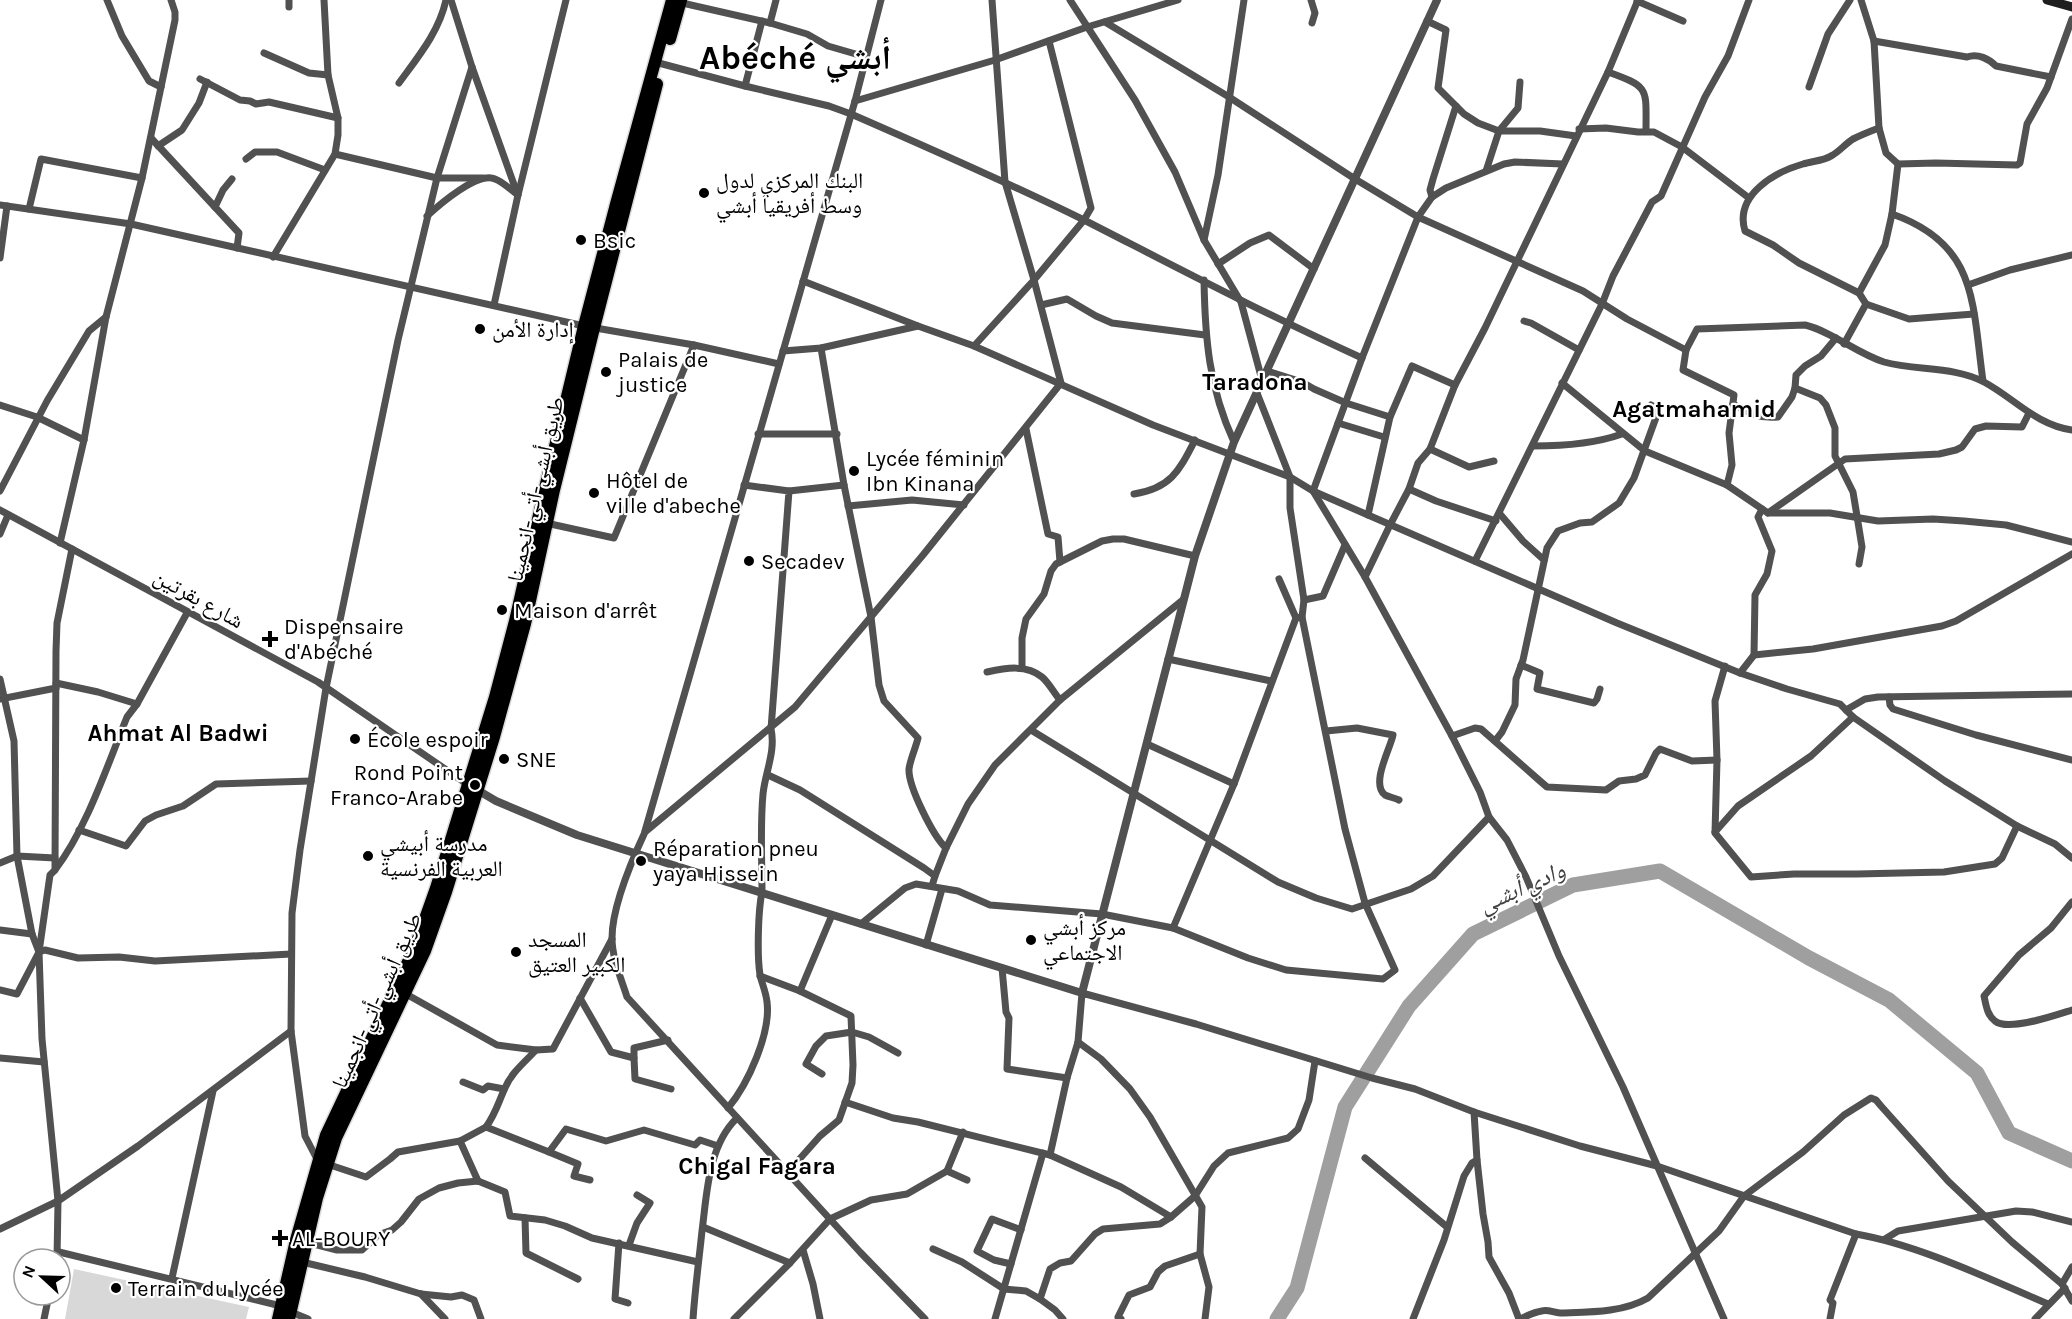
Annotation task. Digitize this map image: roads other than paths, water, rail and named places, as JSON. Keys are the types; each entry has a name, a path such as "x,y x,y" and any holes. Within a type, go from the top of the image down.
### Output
{"highway":[{"path":"278,1319 287,1312 296,1240 322,1163 326,1135 415,947 472,787 495,697 520,623 549,489 589,327 676,1"},
{"name":"طريق أبشي-أتي-انجمينا","path":"287,1312 302,1262 322,1163 425,951 446,892 472,787"}],"main road":[{"path":"2047,0 2072,7"}],"street":[{"path":"107,0 122,36 149,81 161,87"},
{"path":"60,543 84,440 106,316 151,138 175,20 171,0"},
{"path":"273,257 335,154 338,118 328,75 324,0"},
{"path":"399,83 428,43 443,12 446,0"},
{"path":"451,0 472,67 518,195"},
{"path":"494,305 518,195 566,0"},
{"path":"744,86 776,0"},
{"path":"882,0 645,832 615,916 612,939 618,970 627,997 830,1219 925,1319"},
{"path":"992,0 1005,182 1061,383"},
{"path":"1070,0 1135,99 1175,172 1204,240 1241,302 1262,380"},
{"path":"855,101 995,60 1088,27 1178,0"},
{"path":"1204,240 1218,175 1244,0"},
{"path":"1311,0 1315,12 1312,23"},
{"path":"995,1319 1021,1230 1047,1154 1078,1042 1082,993 1102,914 1195,556 1229,454 1437,0"},
{"path":"1365,577 1409,489 1418,464 1430,449 1455,386 1608,72 1638,0 1683,21"},
{"path":"1475,561 1602,304 1613,276 1652,202 1660,196 1705,97 1728,56 1749,0"},
{"path":"1809,87 1828,34 1850,0"},
{"path":"1861,0 1874,41 1879,128 1886,153 1898,164 2017,165 2020,163 2027,124 2047,88 2072,19"},
{"path":"676,1 807,34 828,46 866,57"},
{"path":"1427,21 1446,30 1438,88 1464,114 1478,123 1499,131 1578,133 1606,128 1654,132 1682,147 1749,198"},
{"path":"1105,22 1229,97 1354,179 1418,217 1582,291 1686,350"},
{"path":"974,346 1034,280 1084,220 1091,208 1049,41"},
{"path":"1874,41 1967,57 1972,55 1989,59 1996,66 2051,77"},
{"path":"264,53 309,73 328,75"},
{"path":"659,64 829,106 851,114 1005,182 1204,280 1287,325 1362,358"},
{"path":"472,67 437,178 410,285 326,688 310,781 292,914 291,954 291,1031 305,1136 322,1163 366,1177 398,1152 460,1141 486,1127 497,1110 511,1077 536,1050"},
{"path":"1608,72 1634,81 1642,88 1646,100 1646,131"},
{"path":"158,146 182,130 199,103 204,81 240,100 256,104 269,102 338,118"},
{"path":"1486,171 1499,131 1518,108 1520,82"},
{"path":"1432,197 1430,190 1456,106"},
{"path":"1879,128 1853,139 1830,157 1774,175 1749,198 1744,211 1745,231 1858,293 1866,304 1909,319 1974,314"},
{"path":"151,138 239,233 237,248"},
{"path":"246,159 255,152 277,152 325,170"},
{"path":"335,154 437,178 494,178 518,195"},
{"path":"29,209 41,159 142,178"},
{"path":"1313,491 1362,358 1418,217 1432,197 1446,188 1486,171 1515,162 1563,164"},
{"path":"1858,293 1885,245 1892,214 1898,164"},
{"path":"427,217 444,201 483,178"},
{"path":"215,207 223,190 232,179"},
{"path":"0,258 3,206 29,209 131,224 589,327 694,345 779,364"},
{"path":"1892,214 1913,221 1940,239 1956,259 1968,285 1983,381"},
{"path":"1218,264 1250,243 1269,235 1314,269"},
{"path":"1968,285 2010,270 2072,255"},
{"path":"1204,280 1205,334 1211,378 1222,417 1234,442"},
{"path":"802,281 974,346 1154,424 1290,477 1313,491 1539,590 1725,666 1786,689 1840,704 1853,717 1944,781 2017,826 2055,844 2072,858"},
{"path":"1041,305 1067,299 1112,323 1205,334"},
{"path":"1844,344 1866,304"},
{"path":"0,491 37,417 89,332 106,316"},
{"path":"1524,321 1579,350"},
{"path":"1727,485 1731,465 1729,433 1733,393 1683,370 1686,350 1697,329 1804,325 1817,328 1844,344 1881,361 1952,372 1983,381 2029,414 2056,428 2072,430"},
{"path":"783,351 821,348 918,326"},
{"path":"1733,404 1752,415 1778,417 1795,388 1795,379 1799,371 1821,356 1836,338"},
{"path":"542,522 614,538 694,345"},
{"path":"821,348 844,485 871,617 879,685 884,701 918,738 909,765 909,780 938,840 946,848"},
{"path":"1368,515 1384,437 1412,366 1455,386"},
{"path":"1267,371 1302,382 1346,403 1390,417"},
{"path":"645,832 795,707 964,505 1061,383"},
{"path":"1562,383 1645,451 1727,485 1765,511 1830,513 1878,521 1933,519 2006,525 2072,542"},
{"path":"1795,388 1820,398 1826,405 1835,428 1835,456 1853,492 1862,547 1859,564"},
{"path":"1173,928 1212,840 1271,681 1304,600 1290,508 1290,477 1257,393"},
{"path":"0,405 37,417 84,440"},
{"path":"1495,741 1515,705 1516,679 1539,590 1547,548 1558,531 1580,523 1592,522 1619,503 1634,478 1658,412 1651,405"},
{"path":"1740,672 1754,655 1755,595 1767,574 1772,551 1758,517 1845,459 1939,454 1956,450 1962,447 1976,429 1986,426 2022,427 2029,414"},
{"path":"1338,423 1384,437"},
{"path":"1026,429 1048,534 1058,537 1060,562"},
{"path":"758,434 837,434"},
{"path":"1533,446 1589,442 1622,434"},
{"path":"1134,494 1152,491 1171,478 1179,470 1195,440"},
{"path":"1430,449 1469,467 1494,461"},
{"path":"744,485 789,492 844,485"},
{"path":"1409,489 1436,501 1496,521"},
{"path":"1313,491 1365,577 1452,736 1490,817 1507,840 1526,877 1559,956 1623,1087 1724,1319"},
{"path":"728,1107 738,1096 753,1068 765,1026 768,1003 760,976 759,906 762,892 763,792 768,775 773,737 771,729 789,492"},
{"path":"848,506 912,500 964,505"},
{"name":"شارع بقرتين","path":"0,510 326,688 472,787"},
{"path":"1500,514 1523,541 1544,560"},
{"path":"0,534 8,515"},
{"path":"1022,668 1022,638 1026,619 1044,594 1051,571 1056,564 1102,541 1113,538 1195,556"},
{"path":"1304,600 1323,596 1345,544"},
{"path":"55,870 57,623 72,549"},
{"path":"1754,655 1813,649 1942,626 2008,593 2072,554"},
{"path":"861,924 905,888 916,884 958,891 990,905 1102,914 1173,928 1248,958 1286,970 1383,979 1395,970 1365,903 1345,829 1326,731 1299,617 1279,579"},
{"path":"932,886 946,848 979,786 995,765 1060,700 1184,599"},
{"path":"58,1247 58,1201 44,1062 39,952 50,875 67,855 127,717 137,704 187,613"},
{"path":"1168,658 1271,681"},
{"path":"1521,665 1540,673 1537,689 1594,703 1598,699 1600,689"},
{"path":"1725,666 1715,701 1717,760 1715,832 1746,874 1756,878 1794,874 1935,872 1995,864 2002,858 2017,826"},
{"path":"987,672 1005,668 1022,668 1041,676 1060,700"},
{"path":"0,679 2,698 14,741 17,856 32,934 39,952"},
{"path":"2,698 56,686 98,692 137,704"},
{"path":"1846,710 1865,699 1889,697 2072,694"},
{"path":"1889,697 1893,709 1976,735 2072,760"},
{"path":"1715,832 1737,806 1811,756 1853,717"},
{"path":"1452,736 1478,727 1547,786 1570,789 1606,790 1619,781 1636,779 1645,775 1660,749 1692,761 1717,760"},
{"path":"1326,731 1357,728 1393,735 1383,763 1381,788 1385,795 1399,800"},
{"path":"1031,730 1278,882 1316,898 1352,909 1423,884 1490,817"},
{"path":"1147,744 1234,784"},
{"path":"768,775 821,802 935,876"},
{"path":"79,830 126,846 145,821 156,814 183,806 216,784 310,781"},
{"path":"472,787 496,801 577,835 1082,993 1415,1089 1474,1112 1580,1146 1657,1166 1856,1234 1885,1239 1983,1276 2048,1304"},
{"path":"0,863 17,856 55,858"},
{"path":"926,945 942,889"},
{"path":"2072,902 2051,928 2019,955 1984,996 1987,1011 2001,1025 2025,1022 2072,1010"},
{"path":"800,991 832,915"},
{"path":"0,930 32,934"},
{"path":"406,994 497,1045 536,1050 553,1049 612,939"},
{"path":"0,990 17,994 39,952 45,950 78,958 118,957 154,961 291,954"},
{"path":"1002,968 1006,1012 1009,1018 1007,1069 1067,1078"},
{"path":"760,976 800,991 850,1016 854,1065 852,1083 839,1120 820,1136 788,1172"},
{"path":"580,998 611,1052 634,1058"},
{"path":"0,1228 58,1201 138,1146 291,1031"},
{"path":"822,1074 806,1064 816,1046 826,1036 852,1032 868,1037 898,1053"},
{"path":"668,1040 634,1048 635,1079 671,1089"},
{"path":"1078,1042 1101,1059 1130,1089 1150,1117 1202,1207 1200,1254 1209,1287 1204,1319"},
{"path":"0,1058 44,1062"},
{"path":"1040,1299 1050,1269 1060,1263 1071,1261 1095,1234 1103,1229 1160,1224 1195,1196 1214,1166 1228,1153 1288,1138 1298,1129 1309,1100 1315,1061"},
{"path":"464,1082 483,1089 488,1086 504,1089"},
{"path":"172,1278 213,1091"},
{"path":"1474,1112 1477,1160 1489,1257 1509,1293 1519,1319 1534,1312 1546,1310 1610,1311 1639,1303 1662,1286 1719,1231 1744,1196 1870,1098 1876,1100 1926,1158 1984,1215 2063,1286 2072,1300"},
{"path":"845,1102 893,1118 963,1132 1047,1154 1121,1187 1171,1217"},
{"path":"693,1319 707,1186 718,1146 730,1125 737,1118"},
{"path":"486,1127 578,1164 574,1176 590,1180"},
{"path":"549,1152 566,1129 606,1142 644,1130 694,1145 700,1140 718,1146"},
{"path":"734,1319 803,1250 830,1219 871,1200 907,1194 947,1171 963,1132"},
{"path":"460,1141 478,1181"},
{"path":"1365,1158 1447,1227"},
{"path":"1413,1319 1464,1176 1472,1163 1477,1160"},
{"path":"947,1171 967,1180"},
{"path":"306,1242 337,1250 362,1250 378,1235 392,1230 419,1199 427,1194 458,1183 478,1181 505,1192 510,1216 545,1220 566,1226 592,1238 698,1262"},
{"path":"629,1245 637,1223 650,1203 637,1195"},
{"path":"1885,1239 1898,1231 2016,1211 2032,1212 2072,1222"},
{"path":"525,1218 526,1252 578,1279"},
{"path":"1011,1264 994,1260 976,1251 992,1219 1021,1230"},
{"path":"703,1227 790,1263"},
{"path":"1830,1319 1833,1303 1830,1300 1856,1234"},
{"path":"619,1243 615,1299 628,1303"},
{"path":"933,1249 962,1262 1004,1289 1026,1291 1055,1310 1063,1319"},
{"path":"803,1250 820,1319"},
{"path":"1121,1319 1118,1317 1129,1295 1149,1287 1158,1272 1165,1266 1200,1254"},
{"path":"72,1259 172,1278 308,1319"},
{"path":"302,1262 365,1277 421,1294 451,1297 462,1295 474,1300 482,1319"},
{"path":"2035,1319 2063,1286 2072,1267"},
{"path":"421,1294 445,1319"}],"waterway":[{"name":"وادي أبشي","path":"1277,1319 1297,1288 1345,1107 1409,1006 1473,934 1573,885 1660,871 1809,958 1889,1000 1977,1073 2009,1133 2072,1161"}],"place":[{"name":"البنك المركزي لدول وسط أفريقيا أبشي","path":"704,193"},
{"name":"Bsic","path":"581,240"},
{"name":"إدارة الأمن","path":"480,329"},
{"name":"Palais de justice","path":"606,372"},
{"name":"Lycée féminin Ibn Kinana","path":"854,471"},
{"name":"Hôtel de ville d'abeche","path":"594,493"},
{"name":"Secadev","path":"749,561"},
{"name":"Maison d'arrêt","path":"502,610"},
{"name":"Dispensaire d'Abéché","path":"270,639"},
{"name":"École espoir","path":"355,739"},
{"name":"SNE","path":"504,759"},
{"name":"Rond Point Franco-Arabe","path":"475,785"},
{"name":"مدرسة أبيشي العربية الفرنسية","path":"368,856"},
{"name":"Réparation pneu yaya Hissein","path":"641,861"},
{"name":"مركز أبشي الاجتماعي","path":"1031,940"},
{"name":"المسجد الكبير العتيق","path":"516,952"},
{"name":"AL-BOURY","path":"280,1238"},
{"name":"Terrain du lycée","path":"116,1288"}],"district":[{"name":"Abéché أبشي","path":"795,57"},
{"name":"Taradona","path":"1255,382"},
{"name":"Agatmahamid","path":"1694,409"},
{"name":"Ahmat Al Badwi","path":"178,733"},
{"name":"Chigal Fagara","path":"757,1166"}]}
